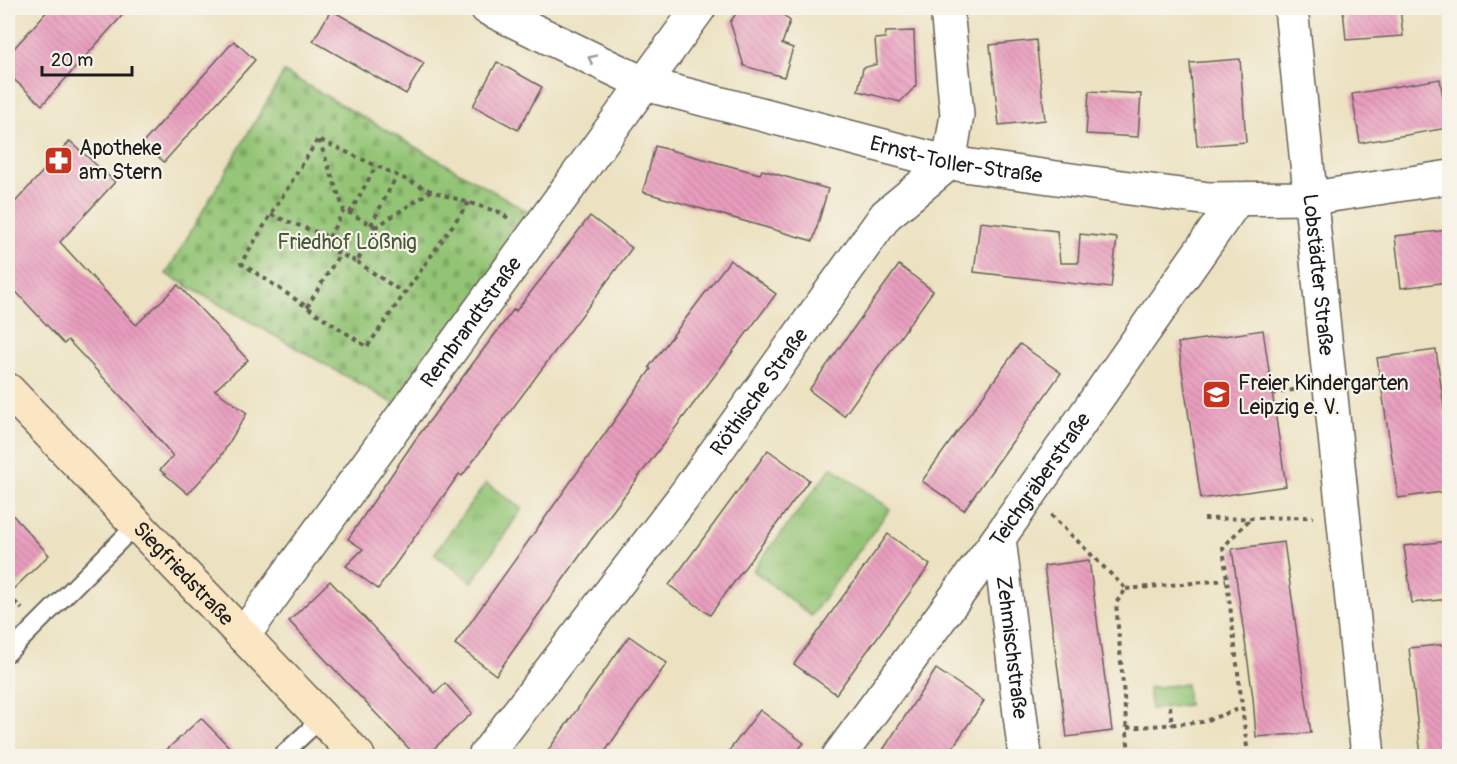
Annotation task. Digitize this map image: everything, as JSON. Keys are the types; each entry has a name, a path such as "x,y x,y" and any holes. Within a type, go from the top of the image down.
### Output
{"main road":[{"name":"Siegfriedstraße","path":"8,390 358,756"}],"street":[{"name":"Ernst-Toller-Straße","path":"487,8 645,84 949,163 1209,199 1312,198 1449,177"},
{"name":"Rembrandtstraße","path":"243,636 699,8"},
{"path":"947,8 957,115 949,163"},
{"name":"Lobstädter Straße","path":"1291,8 1368,756"},
{"name":"Röthische Straße","path":"485,756 682,499 886,215 949,163"},
{"name":"Teichgräberstraße","path":"840,756 999,538 1237,199"},
{"name":"Zehmischstraße","path":"999,538 1024,756"}],"lane":[{"path":"8,653 136,525"},
{"path":"281,756 322,718"}],"path":[{"path":"318,139 431,191 499,212"},
{"path":"318,139 344,210 375,227"},
{"path":"318,139 241,263 367,347 469,202"},
{"path":"350,213 376,166"},
{"path":"370,225 397,175"},
{"path":"357,262 375,227 431,191"},
{"path":"344,210 324,246 357,262 405,294"},
{"path":"271,215 329,237"},
{"path":"307,307 339,255"},
{"path":"1272,394 1301,389"},
{"path":"1030,493 1126,590"},
{"path":"1204,519 1344,517"},
{"path":"1248,756 1222,547 1251,519"},
{"path":"1129,756 1116,603 1126,590 1226,580"},
{"path":"1170,706 1172,726"},
{"path":"1127,728 1202,722 1242,708"}],"green space":[{"name":"Friedhof Lößnig","path":"284,72 545,221 407,411 166,274"},
{"path":"832,467 890,509 811,616 753,570"},
{"path":"486,483 522,509 472,582 434,554"},
{"path":"1186,684 1188,705 1151,709 1148,688"}],"building":[{"path":"50,8 129,8 42,105 8,74 8,55"},
{"path":"740,8 776,8 790,21 782,44 793,48 784,77 744,66 730,22"},
{"path":"1343,8 1400,8 1403,36 1346,40"},
{"path":"331,10 424,63 406,94 313,41"},
{"path":"914,31 916,86 900,102 858,91 863,68 877,64 875,39 885,38 886,32"},
{"path":"1036,40 1045,120 999,125 990,45"},
{"path":"234,41 255,60 164,162 143,143"},
{"path":"1240,59 1246,142 1197,146 1190,63"},
{"path":"497,62 542,87 518,130 473,106"},
{"path":"1440,79 1448,128 1360,143 1352,94"},
{"path":"1089,91 1141,94 1138,137 1086,134"},
{"path":"70,141 115,182 60,242 136,325 178,285 248,360 215,390 247,413 218,461 188,494 160,470 173,456 132,408 68,340 64,344 8,283 8,210"},
{"path":"655,146 760,174 762,170 828,189 813,241 643,192"},
{"path":"590,216 632,248 462,476 459,474 378,589 346,566 363,549 348,539 415,440 514,309 516,311"},
{"path":"980,222 1057,231 1060,263 1078,263 1080,234 1117,238 1111,288 974,272"},
{"path":"1449,230 1449,282 1401,288 1395,236"},
{"path":"730,260 776,294 591,540 496,675 455,644 651,369 649,367"},
{"path":"899,265 933,291 844,416 809,390"},
{"path":"1263,330 1286,486 1201,499 1178,343"},
{"path":"1020,344 1061,373 964,510 922,481"},
{"path":"1436,350 1449,443 1449,491 1398,498 1377,358"},
{"path":"768,450 809,480 710,615 669,585"},
{"path":"8,510 49,555 8,594"},
{"path":"888,534 930,565 836,694 794,664"},
{"path":"1449,541 1449,599 1412,603 1404,546"},
{"path":"1284,542 1311,733 1256,737 1253,698 1232,549"},
{"path":"1089,560 1112,731 1067,737 1044,566"},
{"path":"330,581 435,693 445,683 472,713 426,756 416,756 289,621"},
{"path":"629,636 667,663 602,756 544,756"},
{"path":"1449,644 1449,756 1421,756 1409,648"},
{"path":"936,669 984,701 947,756 879,756"},
{"path":"760,710 804,743 793,756 725,756"},
{"path":"201,718 238,756 160,756"}],"place":[{"name":"Apotheke am Stern","path":"58,160"},
{"name":"Freier Kindergarten Leipzig e. V.","path":"1217,395"}]}
